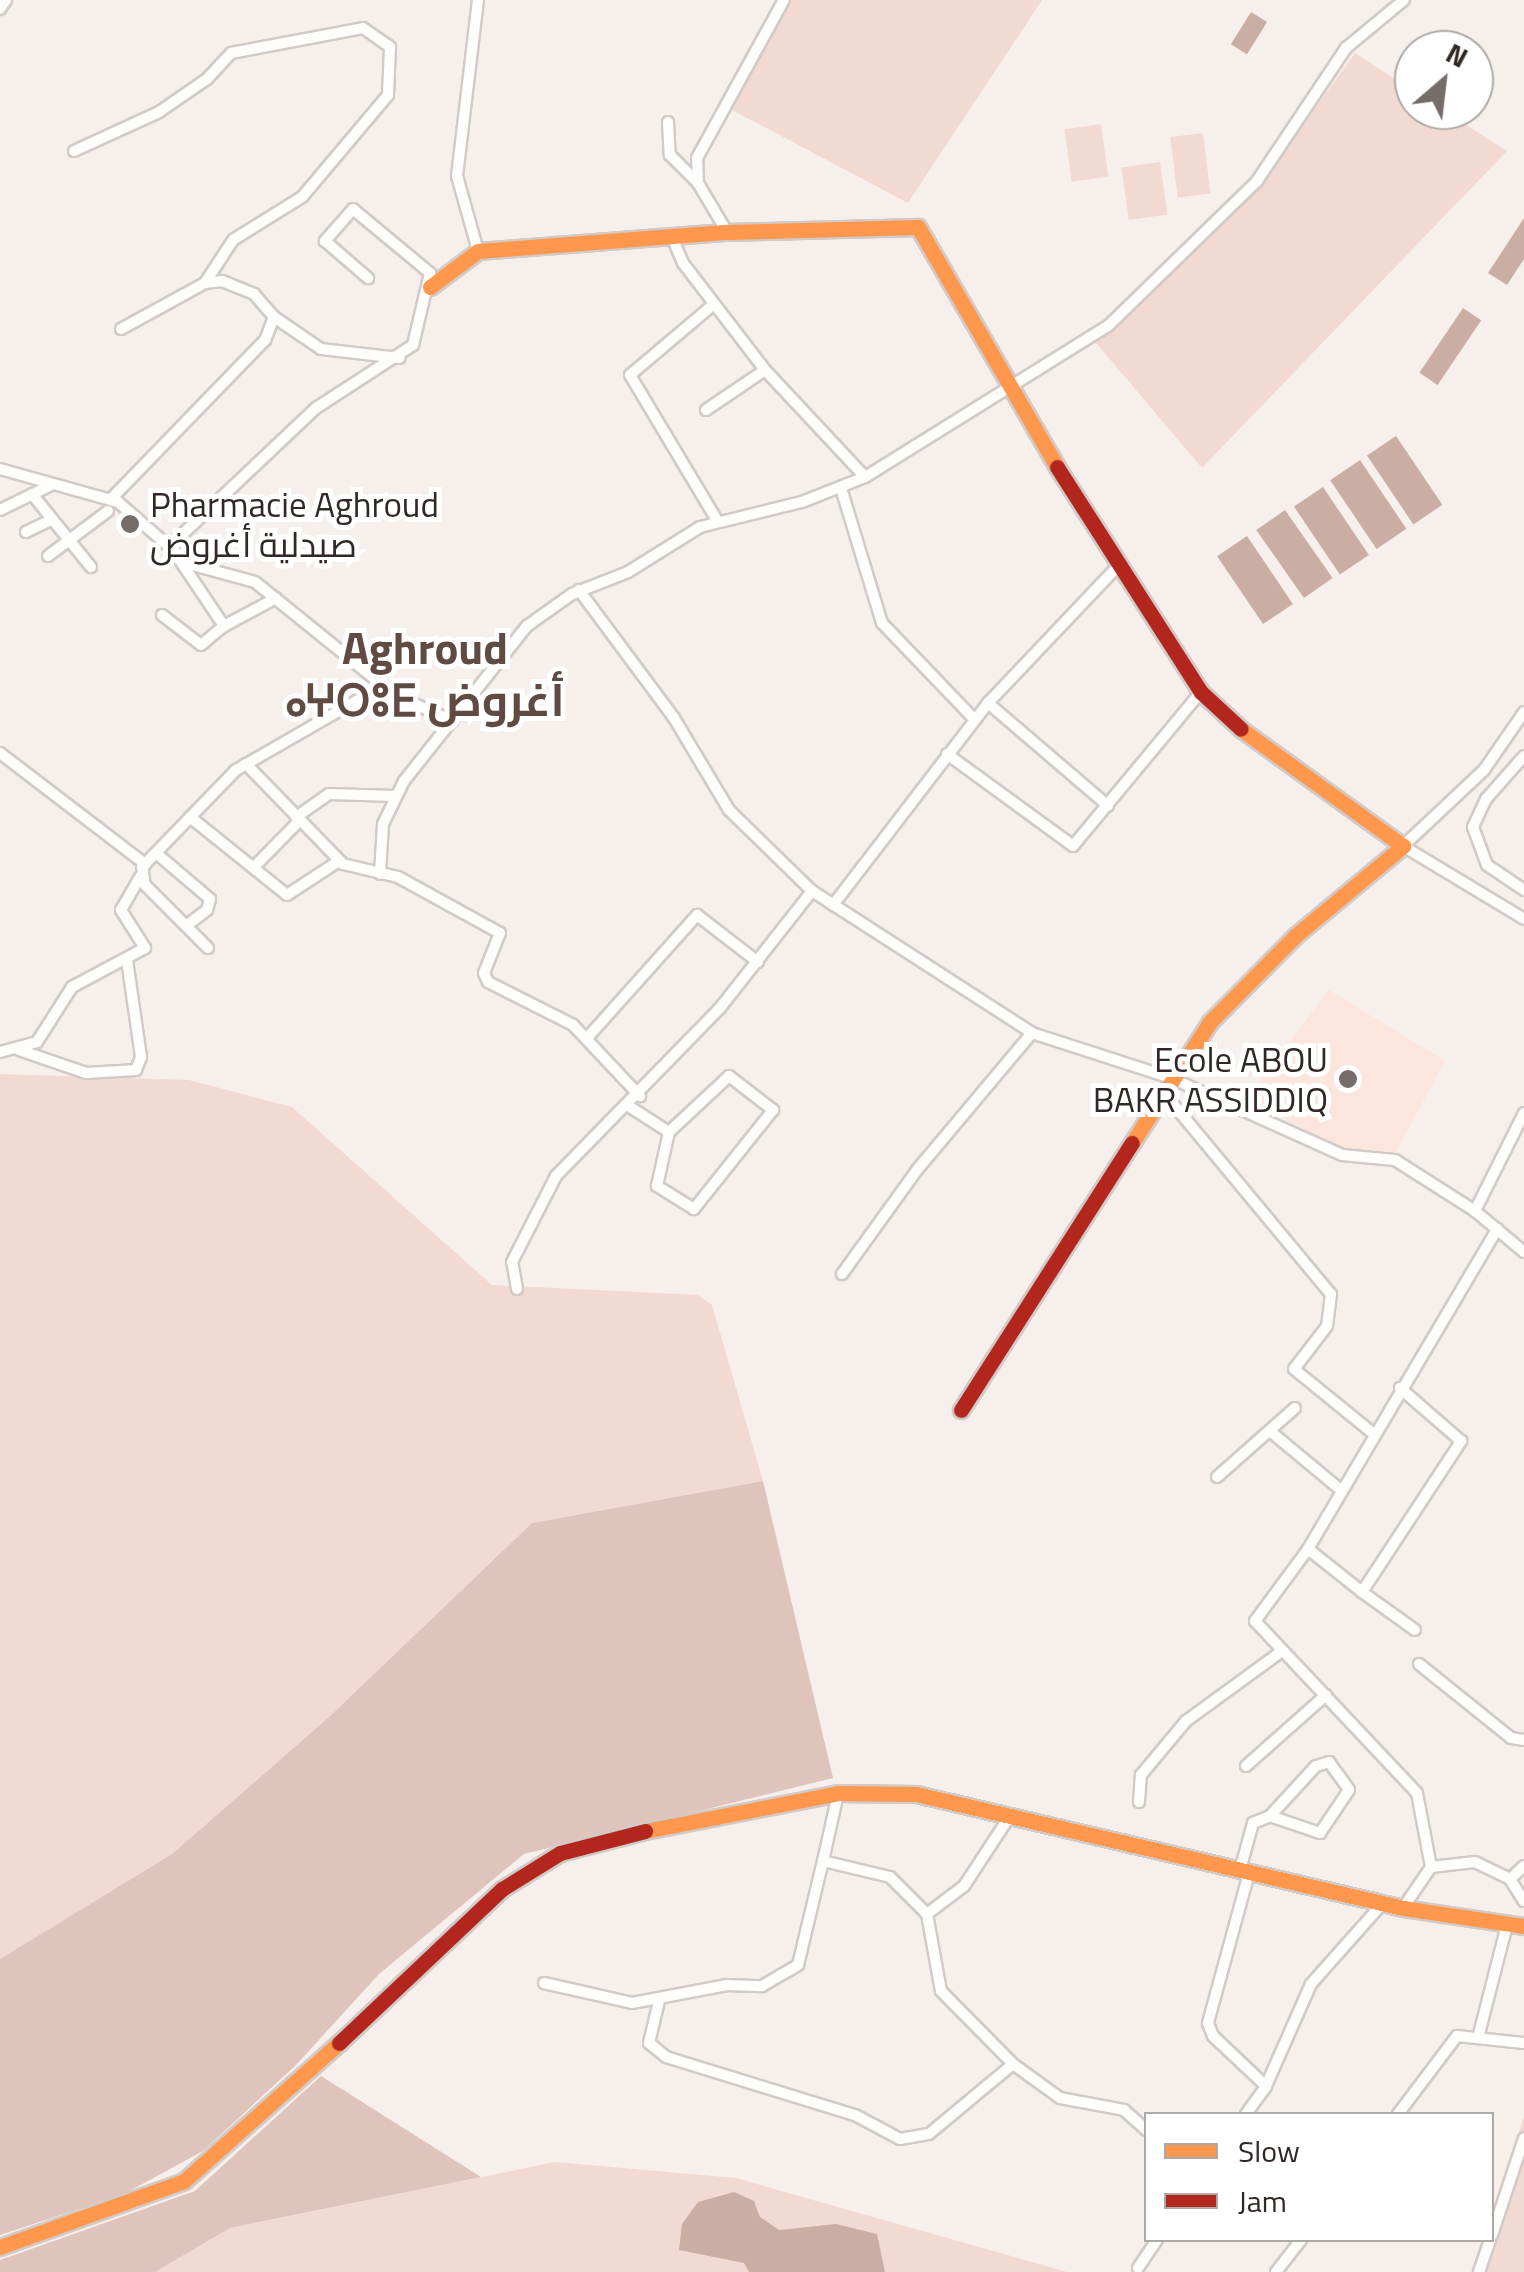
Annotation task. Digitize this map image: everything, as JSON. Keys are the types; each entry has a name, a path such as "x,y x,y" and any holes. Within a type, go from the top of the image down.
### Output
{"street":[{"path":"0,10 6,0"},
{"path":"478,0 457,176 478,252"},
{"path":"698,183 697,158 784,0"},
{"path":"380,874 383,824 395,796 527,626 580,590 718,522 842,488 865,477 1108,326 1183,258 1257,182 1346,48 1404,0"},
{"path":"74,150 160,112 207,80 231,53 363,28 383,38 394,63 388,95 302,196 233,240 205,283 121,329"},
{"path":"668,122 670,155 698,183 727,232"},
{"path":"173,551 328,398 399,358 412,346 430,287 426,267 353,209 325,242 368,278"},
{"path":"430,287 478,252 727,232 918,228 1116,568 1201,692 1258,744 1403,846 1524,919"},
{"path":"672,237 714,304 765,370 865,477"},
{"path":"205,283 236,286 274,318 321,349 399,358"},
{"path":"714,304 630,375 718,522"},
{"path":"48,556 110,504 253,354 274,318"},
{"path":"706,410 765,370"},
{"path":"0,469 110,504 198,568 235,572 276,598 382,686 452,721"},
{"path":"0,510 51,485"},
{"path":"842,488 882,623 974,719"},
{"path":"32,494 91,568"},
{"path":"26,532 51,520"},
{"path":"173,551 224,626"},
{"path":"833,904 974,719 1116,568"},
{"path":"580,590 674,718 729,810 812,891 1032,1033 1342,1155 1396,1160 1475,1211 1524,1252"},
{"path":"162,616 201,645 224,626 276,598"},
{"path":"0,1052 18,1050 45,1034 72,986 127,960 145,945 122,910 145,864 190,817 246,764 382,686"},
{"path":"947,754 1068,845 1078,843 1201,692"},
{"path":"988,703 1108,806"},
{"path":"961,1410 1210,1022 1295,936 1403,846 1484,770 1524,712"},
{"path":"0,753 145,864"},
{"path":"1524,756 1486,799 1473,827 1487,865 1524,890"},
{"path":"246,764 339,861 405,880 500,933 484,974 488,982 556,1014 588,1038 640,1096"},
{"path":"255,866 298,819 329,794 395,796"},
{"path":"190,817 293,896 339,861"},
{"path":"156,853 210,899 207,910 186,926"},
{"path":"140,876 208,948"},
{"path":"517,1289 512,1262 546,1190 588,1136 640,1096 758,962 812,891"},
{"path":"588,1038 697,915 758,962"},
{"path":"18,1050 86,1073 136,1070 141,1057 127,960"},
{"path":"842,1274 917,1170 1032,1033"},
{"path":"730,1076 773,1110 694,1209 657,1186 668,1132 730,1076"},
{"path":"1167,1084 1331,1294 1327,1326 1294,1370 1375,1435"},
{"path":"630,1107 668,1132"},
{"path":"1475,1211 1524,1113"},
{"path":"1403,1908 1431,1868 1417,1793 1254,1622 1308,1550 1400,1388 1498,1229"},
{"path":"1362,1592 1463,1438 1400,1388"},
{"path":"1217,1476 1295,1408"},
{"path":"1271,1432 1342,1491"},
{"path":"1308,1550 1416,1630"},
{"path":"1139,1802 1141,1776 1186,1721 1282,1650"},
{"path":"1419,1664 1512,1738 1524,1740"},
{"path":"1246,1766 1326,1695"},
{"path":"1266,2086 1213,2036 1208,2023 1253,1824 1270,1816 1324,1762 1350,1790 1320,1833 1270,1816"},
{"path":"544,1983 584,1996 659,2001 727,1985 762,1986 798,1964 838,1794"},
{"path":"0,2247 184,2182 526,1871 560,1854 654,1829 838,1794 916,1794 1383,1904 1516,1925 1479,2034"},
{"path":"927,1914 964,1886 1010,1816"},
{"path":"823,1861 890,1877 927,1914 942,1992 1013,2064 1060,2098 1124,2110 1144,2128"},
{"path":"1431,1868 1476,1862 1510,1879 1524,1901"},
{"path":"1510,1879 1524,1866"},
{"path":"1247,2112 1266,2086 1311,1984 1383,1904"},
{"path":"659,2001 649,2043 666,2057 855,2116 900,2139 929,2134 1013,2064"},
{"path":"1400,2112 1458,2036 1479,2034 1524,2043"},
{"path":"1494,2228 1524,2138"},
{"path":"1138,2268 1156,2242"},
{"path":"1276,2272 1299,2242"},
{"path":"1479,2272 1489,2242"}],"shaded area":[{"path":"791,0 1042,0 908,203 732,110"},
{"path":"1251,12 1267,22 1247,54 1231,44"},
{"path":"1355,53 1394,78 1394,130 1474,130 1507,151 1202,468 1091,337 1263,181"},
{"path":"1101,124 1108,176 1072,182 1064,129"},
{"path":"1203,133 1210,194 1178,198 1170,137"},
{"path":"1160,162 1167,214 1129,220 1121,167"},
{"path":"1524,218 1524,259 1507,285 1488,273"},
{"path":"1463,308 1481,320 1438,385 1419,373"},
{"path":"1396,436 1442,505 1413,524 1367,456"},
{"path":"1360,460 1406,529 1377,549 1330,480"},
{"path":"1323,487 1369,555 1340,575 1294,507"},
{"path":"1285,510 1333,578 1304,598 1256,530"},
{"path":"1247,536 1293,604 1263,624 1217,556"},
{"name":"Ecole ABOU BAKR ASSIDDIQ","path":"1329,990 1445,1061 1396,1152 1343,1150 1247,1098"},
{"path":"0,1074 189,1080 292,1107 492,1285 698,1295 712,1305 763,1481 532,1523 329,1717 172,1854 0,1959"},
{"path":"763,1481 833,1778 524,1854 379,1974 296,2065 203,2151 124,2194 0,2235 0,1959 172,1854 329,1717 532,1523"},
{"path":"321,2076 481,2177 230,2228 155,2272 0,2272 0,2260 195,2191"},
{"path":"1524,2117 1524,2272 1471,2272 1481,2242 1494,2242 1494,2205"},
{"path":"555,2162 736,2178 1067,2272 155,2272 230,2228"},
{"path":"734,2192 754,2201 760,2217 779,2230 836,2224 877,2234 885,2272 749,2272 744,2263 679,2250 682,2224 698,2202"}],"traffic: slow":[{"path":"430,287 478,251 727,232 918,227 1057,467"},
{"path":"1132,1143 1210,1022 1295,936 1403,846 1241,729"},
{"path":"645,1831 838,1793 916,1794 1403,1908 1524,1926"},
{"path":"0,2247 184,2181 339,2043"}],"traffic: jam":[{"path":"1057,467 1201,692 1241,729"},
{"path":"961,1410 1132,1143"},
{"path":"339,2043 502,1889 560,1853 645,1831"}],"place":[{"name":"Pharmacie Aghroud صيدلية أغروض","path":"130,524"},
{"name":"Ecole ABOU BAKR ASSIDDIQ","path":"1348,1079"}],"district":[{"name":"Aghroud ⴰⵖⵔⵓⴹ أغروض","path":"425,674"}]}
